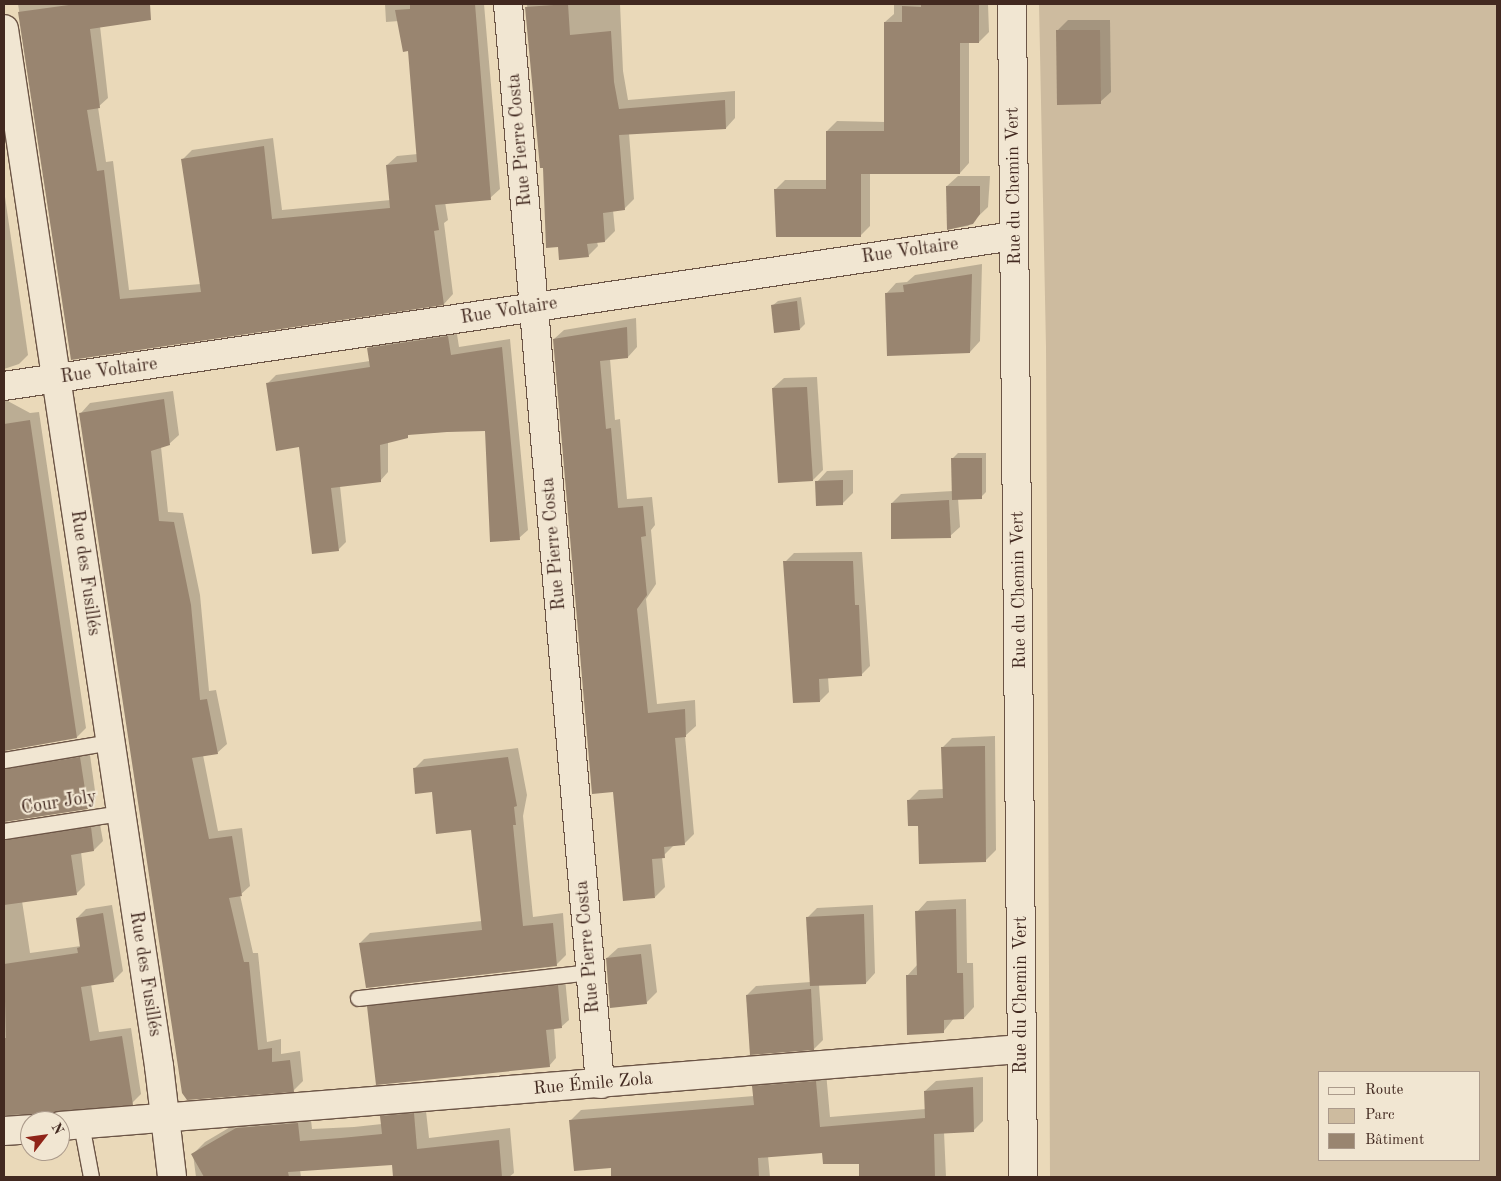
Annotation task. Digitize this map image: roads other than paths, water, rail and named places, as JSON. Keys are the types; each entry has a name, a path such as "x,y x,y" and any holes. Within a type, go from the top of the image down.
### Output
{"street":[{"name":"Rue Pierre Costa","path":"508,4 600,1084"},
{"name":"Rue du Chemin Vert","path":"1012,4 1023,1177"},
{"name":"Rue des Fusillés","path":"4,29 165,1117 172,1177"},
{"name":"Rue Voltaire","path":"4,386 1014,236"},
{"name":"Rue Émile Zola","path":"70,1125 1022,1049"},
{"path":"4,1132 20,1130"}],"lane":[{"path":"4,760 110,742"},
{"name":"Cour Joly","path":"4,830 120,813"},
{"path":"358,998 590,972"},
{"path":"70,1125 91,1177"}]}
